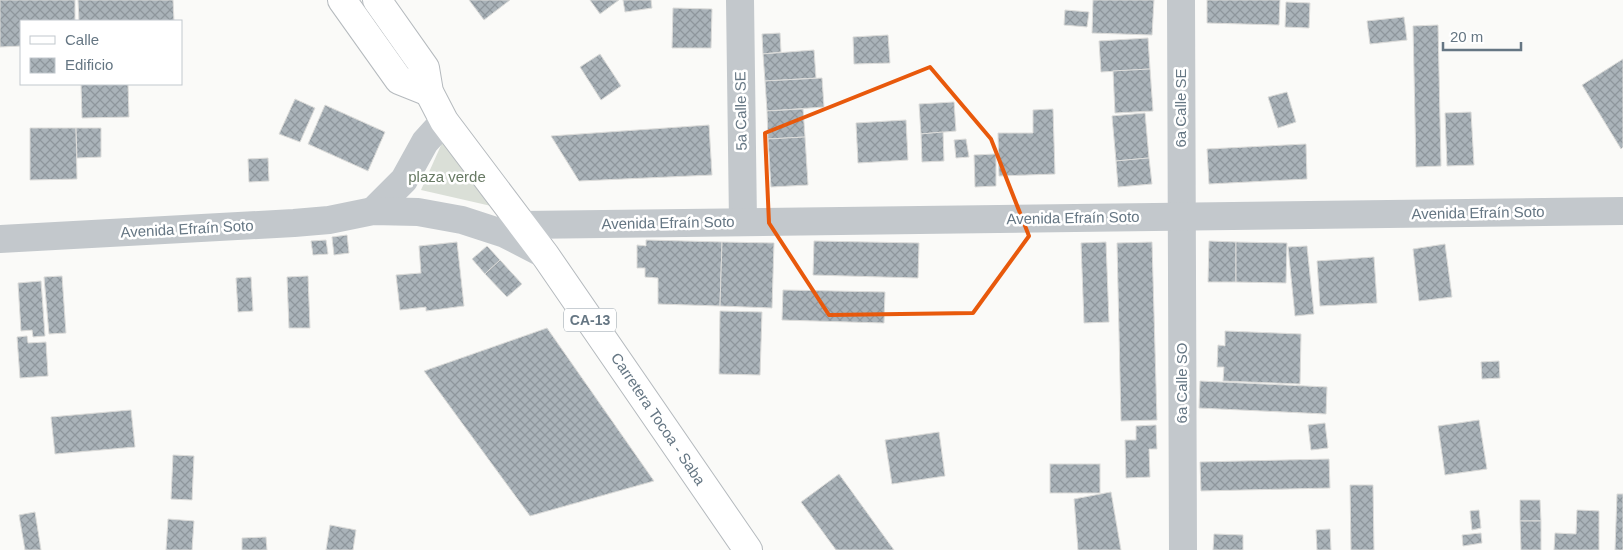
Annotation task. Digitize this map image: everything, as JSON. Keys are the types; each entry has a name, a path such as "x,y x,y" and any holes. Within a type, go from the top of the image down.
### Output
{"main road":[{"path":"342,0 399,80 429,92"},
{"name":"Carretera Tocoa - Saba","path":"377,0 425,68 429,92 444,121 545,255 748,550"}],"street":[{"name":"5a Calle SE","path":"740,0 743,222"},
{"name":"6a Calle SE","path":"1181,0 1181,216"},
{"path":"373,211 404,180 425,142 444,121"},
{"name":"Avenida Efraín Soto","path":"0,239 294,223 329,220 373,211 418,212 462,220 505,234 545,255"},
{"name":"Avenida Efraín Soto","path":"523,225 1623,211"},
{"name":"6a Calle SO","path":"1181,216 1183,550"}],"highlighted area":[{"path":"930,67 991,139 1029,236 973,313 829,315 769,223 765,133"}],"green space":[{"name":"plaza verde","path":"442,143 500,208 421,190"}],"building":[{"path":"0,0 75,0 75,20 20,20 20,46 0,47"},
{"path":"78,0 173,0 174,20 79,20"},
{"path":"469,0 510,0 484,20"},
{"path":"590,0 619,0 600,14"},
{"path":"623,0 651,0 652,8 625,12"},
{"path":"1093,0 1154,0 1152,35 1092,33"},
{"path":"1207,0 1280,0 1279,25 1207,23"},
{"path":"1286,2 1310,3 1309,28 1285,27"},
{"path":"673,8 712,9 711,48 672,48"},
{"path":"1065,10 1089,12 1087,27 1064,25"},
{"path":"1404,17 1407,40 1370,44 1367,21"},
{"path":"1438,25 1441,166 1416,167 1413,26"},
{"path":"780,33 781,52 763,54 762,34"},
{"path":"888,35 890,63 854,64 853,37"},
{"path":"1148,38 1150,69 1101,72 1099,41"},
{"path":"814,50 816,78 765,81 763,54"},
{"path":"600,54 621,86 601,100 580,67"},
{"path":"1623,59 1623,147 1621,149 1582,85"},
{"path":"1150,69 1153,111 1115,113 1113,71"},
{"path":"822,78 824,107 767,111 765,81"},
{"path":"81,85 128,85 129,117 82,118"},
{"path":"1287,92 1296,122 1278,128 1268,97"},
{"path":"295,99 315,108 300,142 279,134"},
{"path":"954,102 956,131 921,134 919,104"},
{"path":"325,105 385,132 368,171 308,144"},
{"path":"803,109 805,137 768,139 767,111"},
{"path":"1053,109 1055,174 999,176 998,133 1033,133 1033,110"},
{"path":"1471,112 1474,165 1447,166 1445,113"},
{"path":"1145,113 1149,158 1116,161 1112,116"},
{"path":"906,120 908,160 858,163 856,123"},
{"path":"709,125 712,175 579,181 551,136"},
{"path":"30,128 76,128 77,179 30,180"},
{"path":"76,128 101,128 101,157 77,158"},
{"path":"943,132 944,161 922,162 921,134"},
{"path":"805,137 808,185 771,187 768,139"},
{"path":"966,139 969,157 956,158 954,140"},
{"path":"1306,144 1307,179 1209,184 1207,149"},
{"path":"996,154 996,186 975,187 974,155"},
{"path":"268,158 269,181 249,182 248,159"},
{"path":"1149,158 1152,184 1118,187 1116,161"},
{"path":"347,235 349,253 334,255 332,237"},
{"path":"326,240 328,254 313,255 311,241"},
{"path":"646,240 722,242 720,306 658,304 658,278 645,277 645,268 637,268 637,245 646,246"},
{"path":"814,241 919,243 918,278 813,275"},
{"path":"1209,241 1236,242 1236,282 1208,282"},
{"path":"457,242 464,306 426,311 426,307 400,310 396,275 421,273 419,246"},
{"path":"722,242 774,243 772,308 720,306"},
{"path":"1106,242 1109,322 1084,323 1081,243"},
{"path":"1152,242 1157,420 1121,421 1117,243"},
{"path":"1236,242 1287,243 1286,283 1236,282"},
{"path":"1445,244 1452,297 1419,301 1413,249"},
{"path":"487,246 500,260 485,274 472,259"},
{"path":"1307,246 1314,314 1295,316 1288,247"},
{"path":"1374,257 1377,303 1320,306 1317,261"},
{"path":"500,260 522,284 507,297 485,274"},
{"path":"62,276 66,333 49,334 44,277"},
{"path":"308,276 310,328 289,328 287,277"},
{"path":"251,277 253,311 238,312 236,278"},
{"path":"41,281 45,336 33,337 32,330 21,331 18,283"},
{"path":"783,290 885,292 884,323 782,320"},
{"path":"720,311 762,312 760,375 719,374"},
{"path":"547,328 654,481 530,516 424,371"},
{"path":"1225,331 1301,334 1300,384 1223,381 1224,367 1217,367 1218,345 1225,346"},
{"path":"27,336 28,343 46,342 48,376 20,378 17,337"},
{"path":"1499,361 1500,378 1482,379 1481,362"},
{"path":"1200,381 1327,387 1326,414 1199,408"},
{"path":"131,410 135,447 55,454 51,417"},
{"path":"1479,420 1487,469 1445,475 1438,426"},
{"path":"1325,423 1328,448 1311,450 1308,425"},
{"path":"1156,425 1157,449 1149,449 1150,477 1126,478 1125,440 1136,440 1136,426"},
{"path":"939,432 945,476 892,484 885,440"},
{"path":"173,455 194,456 192,500 171,499"},
{"path":"1329,459 1330,488 1201,491 1200,462"},
{"path":"1050,464 1100,464 1100,493 1050,493"},
{"path":"839,474 894,550 836,550 801,502"},
{"path":"1350,485 1373,485 1374,550 1351,550"},
{"path":"1111,492 1121,550 1078,550 1074,499"},
{"path":"1617,494 1623,494 1623,550 1615,550"},
{"path":"1520,500 1540,500 1541,521 1520,521"},
{"path":"1479,510 1481,528 1472,530 1470,511"},
{"path":"1577,510 1599,511 1599,550 1554,550 1555,533 1576,534"},
{"path":"35,512 41,550 25,550 19,515"},
{"path":"168,519 194,521 192,550 166,550"},
{"path":"1520,521 1541,521 1541,550 1521,550"},
{"path":"330,525 356,530 353,550 326,550"},
{"path":"1330,529 1331,550 1317,550 1316,530"},
{"path":"1481,533 1482,543 1463,546 1462,535"},
{"path":"1214,534 1243,535 1243,550 1213,550"},
{"path":"266,537 267,550 242,550 242,538"}]}
